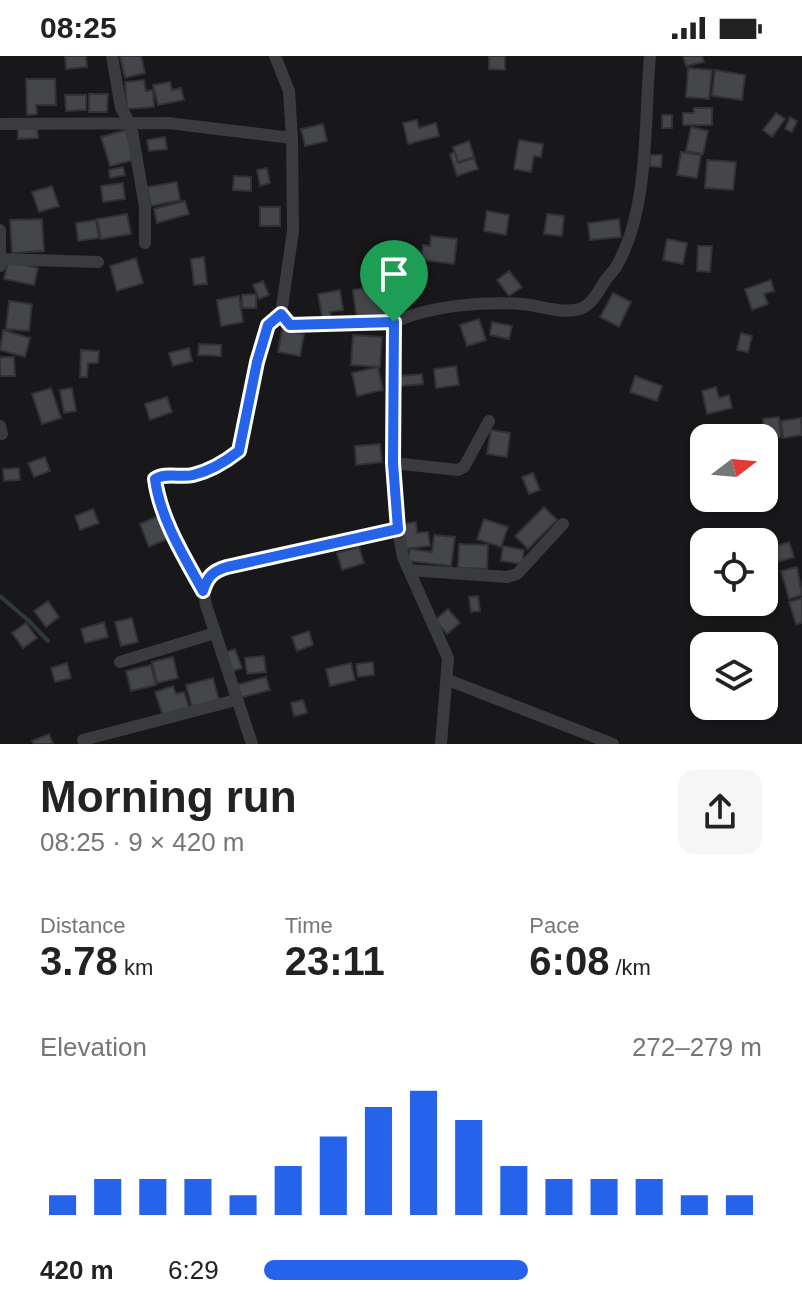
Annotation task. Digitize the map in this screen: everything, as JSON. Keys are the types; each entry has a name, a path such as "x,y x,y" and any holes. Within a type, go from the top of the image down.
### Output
{"street":[{"path":"112,56 121,108 131,125 145,207 145,243"},
{"path":"252,744 203,591 184,558 155,479 160,475 192,476 223,464 239,451 257,362 268,325 281,314 293,231 292,138 289,91 275,56"},
{"path":"281,314 290,325 394,322 420,313 482,304 521,304 569,311 590,304 616,266 627,242 642,186 650,56"},
{"path":"0,124 168,123 292,138"},
{"path":"0,230 0,266"},
{"path":"1,259 98,262"},
{"path":"394,322 393,463 398,529 403,557 445,647 449,668 441,744"},
{"path":"393,463 458,470 464,467 489,421"},
{"path":"409,570 507,577 517,574 563,524"},
{"path":"203,591 206,580 215,571 227,567 398,529"},
{"path":"120,662 215,633"},
{"path":"448,680 613,744"},
{"path":"83,740 236,700"}],"building":[{"path":"65,56 86,56 87,67 66,69"},
{"path":"120,56 141,56 145,73 125,78"},
{"path":"489,56 505,56 505,70 489,69"},
{"path":"683,56 702,56 704,62 686,66"},
{"path":"688,68 712,70 709,99 686,97"},
{"path":"715,70 745,75 742,100 712,96"},
{"path":"26,79 55,79 56,105 36,105 37,114 27,115"},
{"path":"144,80 146,91 153,90 154,107 127,109 125,82"},
{"path":"170,82 172,90 181,88 184,100 158,105 153,85"},
{"path":"89,94 108,94 107,112 89,112"},
{"path":"65,95 86,95 86,110 66,111"},
{"path":"694,108 712,108 712,125 683,125 683,113 694,113"},
{"path":"776,113 785,119 772,137 763,130"},
{"path":"662,115 672,115 672,128 662,128"},
{"path":"790,117 797,121 792,132 785,129"},
{"path":"417,120 419,128 436,123 439,136 408,144 403,123"},
{"path":"323,124 327,141 305,146 301,129"},
{"path":"37,126 38,138 18,139 18,128"},
{"path":"691,127 708,131 703,154 686,151"},
{"path":"126,130 134,160 110,166 101,137"},
{"path":"165,137 167,149 149,151 147,140"},
{"path":"519,140 543,144 541,157 534,156 531,172 514,169"},
{"path":"469,141 474,157 458,162 453,147"},
{"path":"455,152 458,163 474,158 478,169 457,176 450,154"},
{"path":"681,152 701,155 697,178 677,175"},
{"path":"650,155 662,155 661,167 650,166"},
{"path":"707,160 736,162 733,190 705,188"},
{"path":"123,167 125,175 110,178 109,170"},
{"path":"267,168 270,183 260,186 257,170"},
{"path":"234,176 251,177 251,191 233,190"},
{"path":"177,182 180,200 151,206 147,187"},
{"path":"123,183 125,199 103,202 101,186"},
{"path":"52,186 59,206 39,212 32,192"},
{"path":"185,201 189,214 157,223 154,209"},
{"path":"260,207 280,207 280,226 260,226"},
{"path":"487,211 509,215 506,235 484,231"},
{"path":"127,214 131,234 101,239 97,219"},
{"path":"547,214 564,216 562,236 544,234"},
{"path":"42,219 44,251 12,253 10,220"},
{"path":"619,219 621,237 590,240 588,223"},
{"path":"96,220 99,238 78,241 76,223"},
{"path":"431,236 457,239 454,264 421,260 423,245 430,246"},
{"path":"667,239 687,243 683,264 663,260"},
{"path":"698,246 712,246 710,272 697,271"},
{"path":"204,257 207,284 194,285 191,259"},
{"path":"136,258 143,283 117,291 110,266"},
{"path":"8,261 38,268 34,285 4,279"},
{"path":"387,264 390,289 397,289 400,316 357,322 353,290 369,287 367,267"},
{"path":"509,271 522,287 509,296 497,280"},
{"path":"771,280 774,291 764,294 768,304 752,310 745,289"},
{"path":"263,281 269,295 259,299 253,285"},
{"path":"340,290 343,310 330,312 331,320 323,321 318,294"},
{"path":"613,293 631,302 619,327 600,317"},
{"path":"256,294 256,308 242,308 242,295"},
{"path":"239,296 243,322 221,326 217,300"},
{"path":"9,301 32,304 29,331 6,329"},
{"path":"479,319 486,340 467,346 460,325"},
{"path":"492,322 512,326 509,339 490,335"},
{"path":"3,330 30,338 25,357 0,350"},
{"path":"282,330 304,334 300,356 278,352"},
{"path":"741,333 752,336 748,352 737,350"},
{"path":"353,335 382,337 380,367 351,365"},
{"path":"199,344 221,345 221,356 198,355"},
{"path":"189,348 192,361 173,366 169,353"},
{"path":"81,350 99,351 98,363 88,363 87,377 80,377"},
{"path":"0,357 14,357 15,376 0,376"},
{"path":"456,366 459,385 436,388 434,369"},
{"path":"378,367 383,390 357,396 352,373"},
{"path":"422,374 423,384 400,386 399,376"},
{"path":"635,376 662,386 657,401 630,392"},
{"path":"716,387 719,398 729,395 732,408 707,414 702,391"},
{"path":"51,388 61,418 42,424 32,394"},
{"path":"72,388 76,411 64,413 60,390"},
{"path":"167,397 172,412 150,420 145,404"},
{"path":"779,417 781,437 778,437 778,424 764,424 763,419"},
{"path":"801,418 802,435 783,438 781,421"},
{"path":"491,430 510,433 507,457 487,454"},
{"path":"380,444 382,462 356,465 355,446"},
{"path":"45,457 50,471 34,477 28,463"},
{"path":"19,468 20,480 4,481 3,469"},
{"path":"533,473 540,490 529,494 522,477"},
{"path":"544,507 557,520 528,549 515,536"},
{"path":"93,509 99,523 80,530 75,516"},
{"path":"162,514 172,537 149,547 140,524"},
{"path":"484,519 508,527 501,547 477,539"},
{"path":"416,522 417,533 428,532 430,546 405,549 402,524"},
{"path":"434,535 455,537 451,566 408,561 410,549 432,552"},
{"path":"789,542 794,557 778,562 778,545"},
{"path":"459,544 488,545 487,569 458,568"},
{"path":"503,546 524,550 522,564 501,561"},
{"path":"359,547 364,563 342,570 337,553"},
{"path":"797,567 802,595 789,599 781,571"},
{"path":"478,596 480,611 471,612 469,597"},
{"path":"802,598 802,623 796,624 789,602"},
{"path":"48,601 59,617 46,627 34,611"},
{"path":"448,609 460,623 447,634 435,620"},
{"path":"132,618 138,642 121,646 115,622"},
{"path":"104,622 108,637 85,643 81,629"},
{"path":"26,623 37,638 23,648 12,633"},
{"path":"309,631 313,645 297,651 292,637"},
{"path":"235,649 242,668 231,672 224,653"},
{"path":"264,656 266,672 247,674 245,658"},
{"path":"173,657 178,678 157,683 152,662"},
{"path":"373,662 374,675 358,677 356,664"},
{"path":"67,663 71,678 55,682 51,668"},
{"path":"351,663 355,680 330,686 326,669"},
{"path":"151,665 156,685 131,691 126,671"},
{"path":"266,677 270,690 239,698 236,685"},
{"path":"213,678 219,700 192,707 186,685"},
{"path":"173,686 176,694 184,692 189,707 163,716 155,692"},
{"path":"303,700 307,713 294,716 291,703"},
{"path":"49,734 53,744 34,744 32,741"}],"waterway":[{"path":"0,596 48,641"}],"route":[{"path":"281,314 290,325 394,322 393,463 398,529 227,567 215,571 206,580 203,591 184,558 155,479 160,475 192,476 223,464 239,451 257,362 268,325 281,314"}]}
